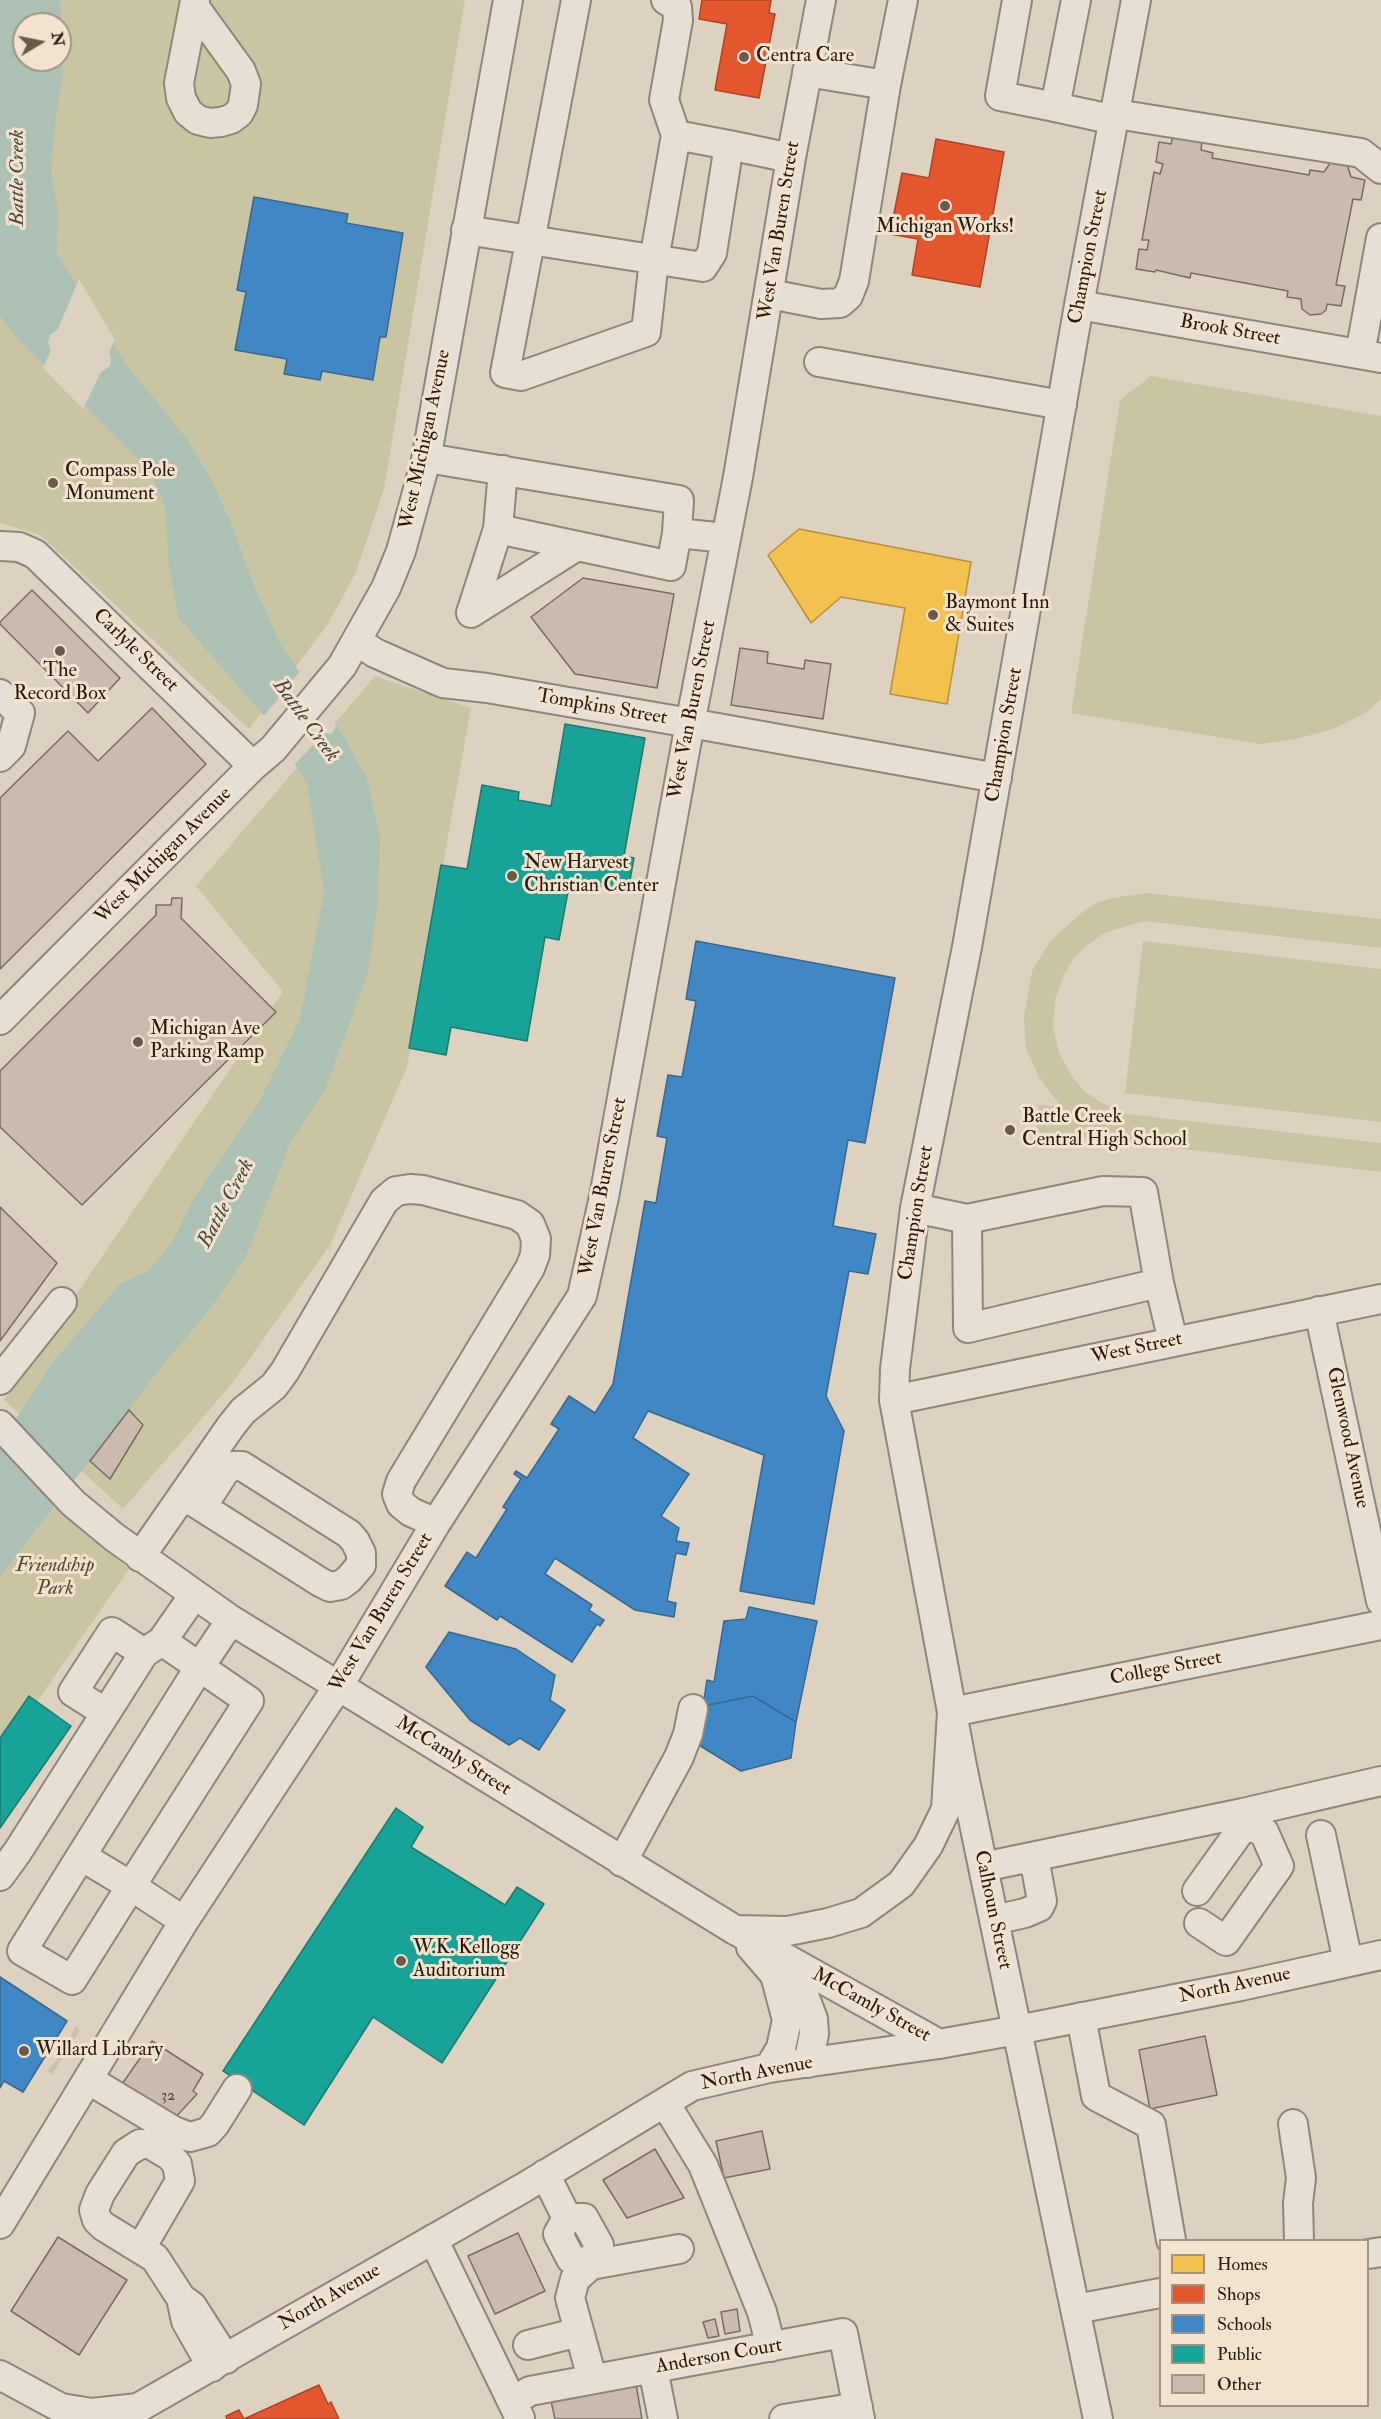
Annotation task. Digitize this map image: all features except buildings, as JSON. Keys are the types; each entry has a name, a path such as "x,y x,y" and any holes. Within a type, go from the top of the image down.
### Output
{"street":[{"name":"West Michigan Avenue","path":"0,1020 263,758 342,666 386,588 416,504 427,458 508,0"},
{"path":"576,0 505,373 521,376 646,332 654,260 676,135 664,100 678,20 677,7 666,0"},
{"name":"West Van Buren Street","path":"0,2224 184,1921 339,1685 436,1523 582,1296 604,1197 726,538 770,294 791,158 821,0"},
{"path":"770,294 831,304 840,303 848,296 854,281 886,86 903,0"},
{"path":"1017,0 1000,96 1115,117 1361,153 1381,169"},
{"path":"1055,107 1076,0"},
{"name":"Champion Street","path":"894,1400 894,1369 915,1208 998,778 1079,305 1136,0"},
{"path":"807,72 886,86"},
{"path":"676,135 791,158"},
{"path":"466,230 703,267 712,253 729,145"},
{"path":"1370,356 1381,238"},
{"name":"Brook Street","path":"1079,305 1370,356"},
{"path":"819,362 1062,405"},
{"path":"427,458 679,500 671,566 498,529"},
{"path":"502,470 498,529 471,613 577,546"},
{"path":"676,533 726,538"},
{"name":"Carlyle Street","path":"5,546 35,554 263,758"},
{"name":"Tompkins Street","path":"357,641 375,653 442,683 487,688 998,778"},
{"path":"0,694 20,713 10,746 0,757"},
{"path":"192,1501 237,1418 273,1386 285,1371 384,1201 396,1191 423,1190 517,1215 530,1224 536,1239 535,1255 526,1274 401,1481 397,1494 401,1504 411,1512 436,1523"},
{"path":"915,1208 967,1219 1103,1191 1143,1192 1159,1283 1173,1341"},
{"path":"967,1219 968,1328 1159,1283"},
{"name":"West Street","path":"894,1400 1381,1299"},
{"path":"0,1380 62,1302"},
{"name":"Glenwood Avenue","path":"1319,1311 1381,1601"},
{"name":"Calhoun Street","path":"894,1400 983,1867 1098,2419"},
{"name":"McCamly Street","path":"0,1425 73,1503 140,1557 231,1620 735,1930 939,2044"},
{"path":"140,1557 192,1501 225,1471 232,1466 242,1466 349,1534 356,1541 361,1552 361,1565 349,1580 341,1585 330,1587 192,1501"},
{"path":"361,1565 396,1590"},
{"path":"0,1876 106,1713 194,1595"},
{"path":"106,1713 74,1692 112,1632 153,1647 199,1668 249,1701 72,1980 22,1952 199,1668 231,1620"},
{"name":"College Street","path":"952,1712 1381,1625"},
{"path":"622,1862 679,1757 688,1734 693,1709"},
{"path":"735,1930 788,1930 828,1923 861,1913 902,1884 928,1846 946,1809 952,1712"},
{"path":"983,1867 1244,1819 1381,1781"},
{"path":"1197,1891 1244,1819"},
{"path":"1226,1941 1278,1866 1264,1832 1244,1819"},
{"path":"1321,1835 1348,1962"},
{"path":"81,1856 184,1921"},
{"path":"994,1920 1025,1913 1039,1907 1042,1901 1034,1857"},
{"path":"1199,1923 1226,1941 1241,1986"},
{"path":"735,1930 775,1975 787,2020 781,2048 769,2068"},
{"name":"North Avenue","path":"141,2414 219,2363 692,2086 769,2068 939,2044 1017,2030 1241,1986 1381,1955"},
{"path":"775,1975 787,1978 805,1998 814,2034 808,2063"},
{"path":"1081,2017 1096,2096 1151,2125 1171,2239"},
{"path":"89,2080 174,2131 190,2137 208,2132 237,2089"},
{"path":"665,2103 703,2165 762,2312 771,2347"},
{"path":"1293,2124 1301,2178 1298,2203 1299,2239"},
{"path":"545,2174 567,2218 584,2218 599,2245 591,2265 575,2279 570,2298 592,2378"},
{"path":"433,2238 516,2410"},
{"path":"141,2248 161,2264 181,2298 186,2321 219,2363"},
{"path":"591,2265 679,2249"},
{"path":"1076,2308 1159,2294"},
{"path":"528,2345 579,2332"},
{"name":"Anderson Court","path":"516,2410 530,2391 843,2333 859,2413"},
{"path":"653,2369 663,2419"},
{"path":"0,2374 61,2408 92,2413 141,2414"},
{"path":"784,2419 859,2413"}],"green space":[{"path":"0,0 465,0 384,489 356,572 328,624 249,729 40,535 0,523"},
{"path":"1151,376 1381,416 1381,699 1367,712 1333,729 1296,739 1260,744 1071,713 1120,400"},
{"path":"375,676 471,708 407,1067 330,1245 231,1385 123,1509 4,1400 283,992 196,886"},
{"path":"1146,893 1381,919 1381,948 1145,921 1106,932 1075,957 1064,974 1055,1001 1053,1026 1059,1053 1071,1075 1084,1091 1102,1103 1127,1114 1381,1143 1381,1172 1036,1132 1039,1105 1062,1107 1041,1081 1026,1049 1024,1016 1032,971 1051,940 1085,910 1098,902"},
{"path":"1143,941 1381,969 1381,1122 1125,1093"},
{"name":"Friendship Park","path":"0,1461 129,1569 0,1755"},
{"path":"76,2026 80,2030 52,2075 48,2070 58,2058"}],"water":[{"name":"Battle Creek","path":"0,0 60,0 61,12 12,12 12,72 63,72 51,171 58,210 57,253 125,363 187,439 210,477 281,645 344,737 367,779 380,837 378,902 368,973 324,1092 289,1145 247,1255 213,1305 159,1370 0,1577 0,1444 52,1363 120,1284 149,1270 173,1241 194,1198 259,1102 300,1019 324,892 307,784 264,716 178,617 168,561 166,510 150,471 15,336 0,316"}],"pier":[{"path":"79,279 115,340 109,352 110,366 101,372 83,409 43,368 51,350 48,343 50,335 58,329"},
{"path":"302,669 335,718 336,727 331,734 325,733 293,766 262,718 284,692 281,686 282,681 287,678 293,680"}],"place":[{"name":"Centra Care","path":"744,57"},
{"name":"Michigan Works!","path":"945,206"},
{"name":"Compass Pole Monument","path":"53,483"},
{"name":"Baymont Inn & Suites","path":"933,615"},
{"name":"The Record Box","path":"60,651"},
{"name":"New Harvest Christian Center","path":"512,876"},
{"name":"Michigan Ave Parking Ramp","path":"138,1042"},
{"name":"Battle Creek Central High School","path":"1010,1130"},
{"name":"W.K. Kellogg Auditorium","path":"401,1961"},
{"name":"Willard Library","path":"24,2051"}]}
